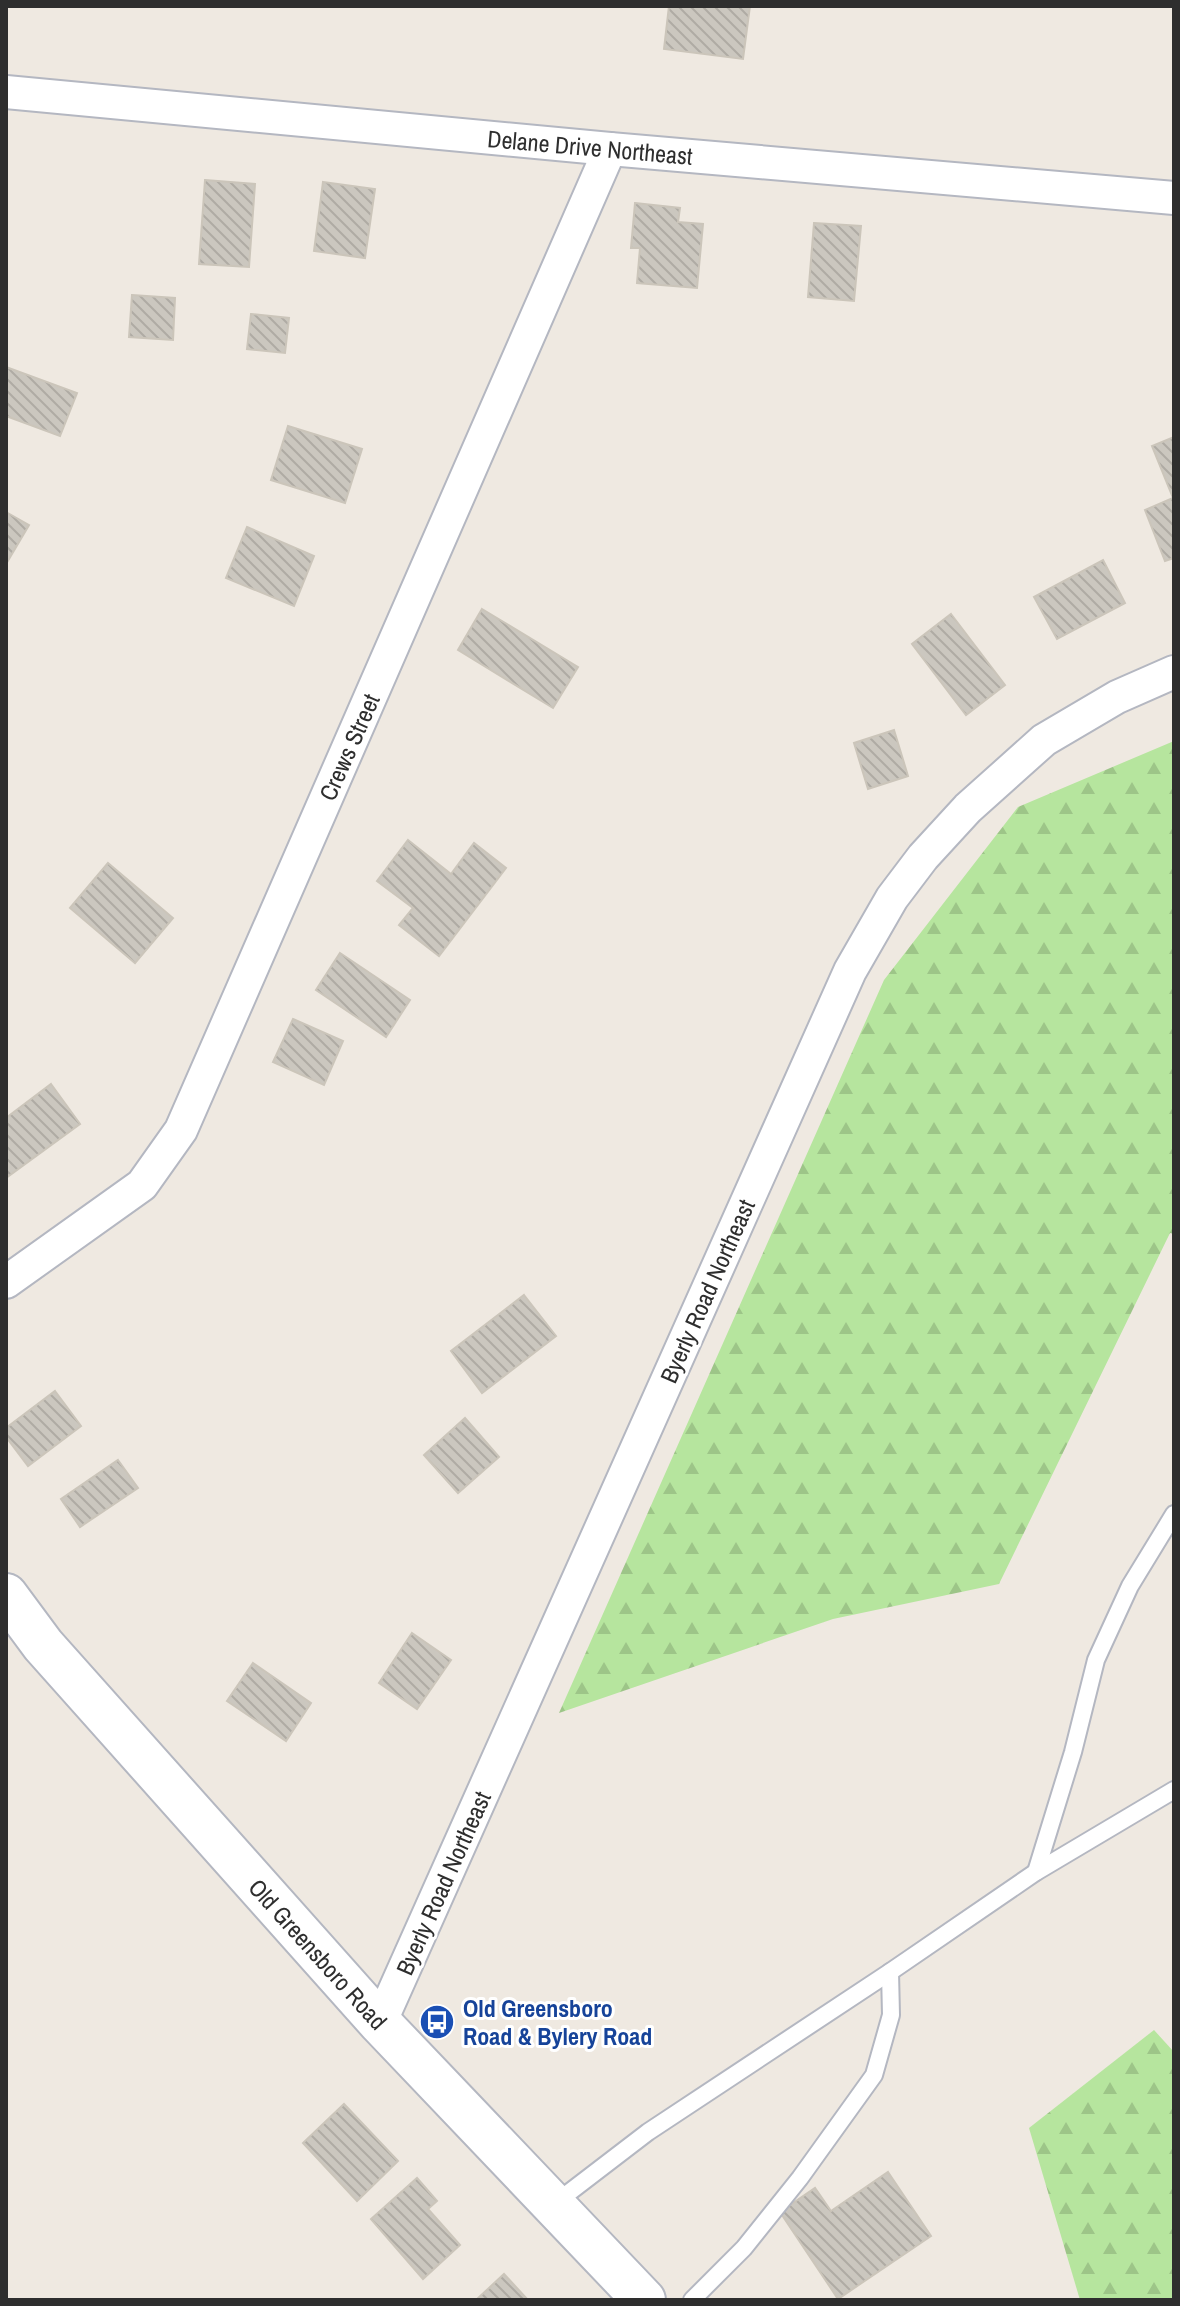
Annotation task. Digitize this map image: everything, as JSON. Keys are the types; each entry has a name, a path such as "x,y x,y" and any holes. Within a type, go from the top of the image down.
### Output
{"street":[{"name":"Delane Drive Northeast","path":"6,92 1174,198"},
{"name":"Crews Street","path":"6,1282 142,1185 181,1130 610,149"},
{"name":"Byerly Road Northeast","path":"380,2023 850,971 892,898 923,857 968,808 1044,740 1117,697 1174,672"},
{"name":"Old Greensboro Road","path":"6,1595 43,1645 380,2023 644,2300"}],"lane":[{"path":"1036,1872 1073,1752 1096,1660 1130,1586 1174,1514"},
{"path":"553,2205 648,2132 1036,1872 1174,1790"},
{"path":"692,2300 744,2248 800,2178 874,2075 891,2015 890,1972"}],"green space":[{"path":"1174,741 1174,1234 1170,1233 999,1584 833,1619 559,1713 884,980 1018,807"},
{"path":"1154,2030 1174,2052 1174,2300 1080,2300 1029,2128"}],"building":[{"path":"669,6 750,6 743,59 664,49"},
{"path":"205,180 255,184 249,267 199,264"},
{"path":"323,182 375,189 365,258 314,251"},
{"path":"635,203 680,208 678,222 703,224 697,288 637,283 640,248 631,248"},
{"path":"814,223 861,226 854,301 808,297"},
{"path":"132,295 175,298 173,340 129,337"},
{"path":"251,314 289,318 285,353 247,349"},
{"path":"6,367 77,393 60,436 6,416"},
{"path":"288,426 362,449 345,503 271,480"},
{"path":"1174,437 1174,558 1165,561 1145,510 1173,498 1152,446"},
{"path":"6,512 29,525 6,564"},
{"path":"247,527 314,556 294,606 226,578"},
{"path":"1103,560 1125,603 1057,639 1034,597"},
{"path":"482,609 578,667 553,708 458,650"},
{"path":"951,614 1005,685 966,715 912,644"},
{"path":"894,730 908,776 868,789 854,743"},
{"path":"408,840 451,874 474,843 506,868 439,956 399,925 413,908 377,881"},
{"path":"108,863 173,918 135,963 70,908"},
{"path":"340,953 410,1000 386,1037 316,990"},
{"path":"293,1019 343,1041 324,1085 273,1062"},
{"path":"51,1084 80,1124 6,1178 6,1118"},
{"path":"524,1295 556,1336 482,1393 451,1351"},
{"path":"55,1391 81,1426 28,1466 6,1437 6,1428"},
{"path":"465,1418 499,1457 458,1493 424,1455"},
{"path":"118,1460 138,1488 80,1527 61,1499"},
{"path":"412,1633 451,1660 417,1709 379,1683"},
{"path":"253,1663 311,1703 286,1741 227,1701"},
{"path":"344,2104 398,2161 357,2201 303,2143"},
{"path":"888,2172 931,2236 838,2299 780,2212 815,2188 831,2211"},
{"path":"417,2178 437,2201 428,2209 460,2245 423,2279 371,2219"},
{"path":"504,2274 528,2300 476,2300"}],"place":[{"name":"Old Greensboro Road & Bylery Road","path":"437,2022"}]}
